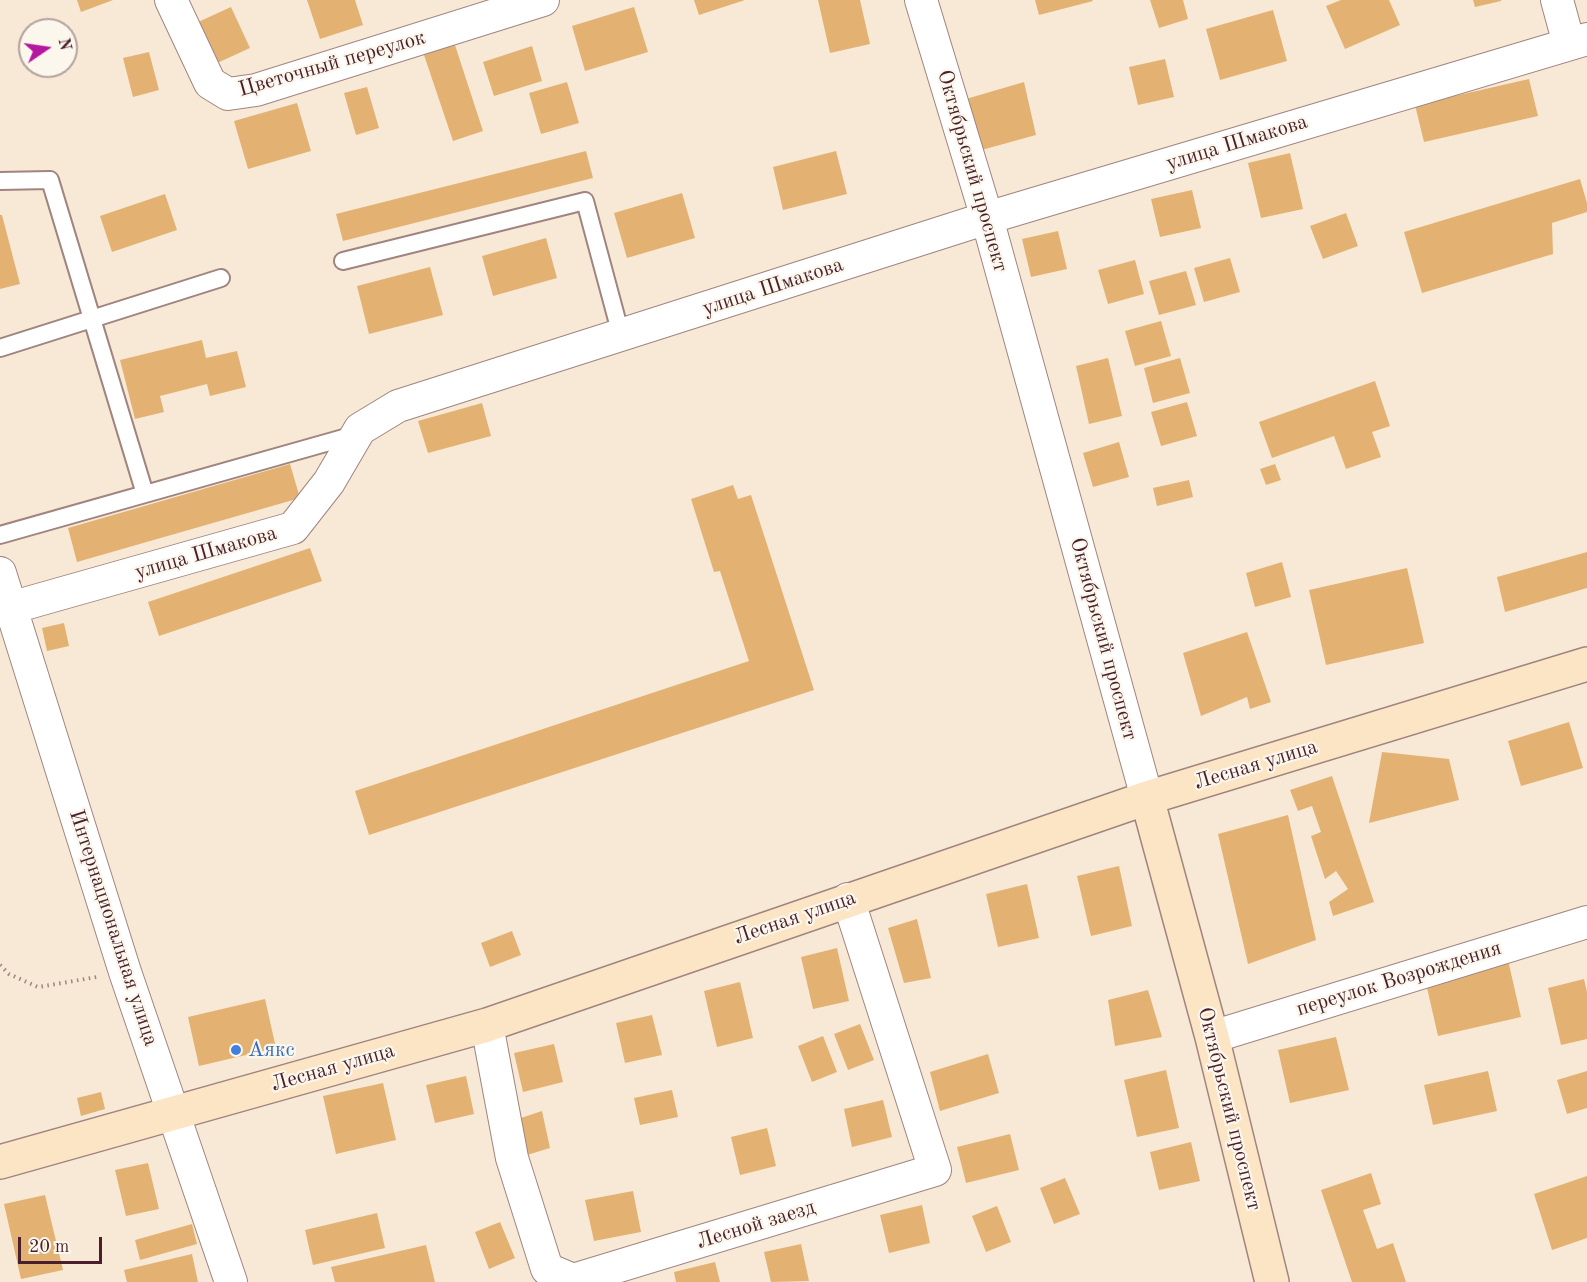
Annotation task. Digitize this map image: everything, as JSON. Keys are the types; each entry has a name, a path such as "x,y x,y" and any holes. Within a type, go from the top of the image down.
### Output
{"street":[{"name":"Цветочный переулок","path":"171,0 210,83 228,94 256,90 543,0"},
{"name":"Октябрьский проспект","path":"921,0 987,218 1147,798 1212,1036 1272,1282"},
{"path":"1557,0 1578,41"},
{"name":"улица Шмакова","path":"10,608 293,528 328,482 360,429 399,406 987,218 1578,41"},
{"name":"Интернациональная улица","path":"0,573 126,972 231,1282"},
{"name":"Лесная улица","path":"0,1162 487,1025 1147,798 1587,664"},
{"name":"Лесной заезд","path":"487,1025 512,1158 547,1269 573,1280 935,1170 848,899"},
{"name":"переулок Возрождения","path":"1212,1036 1587,922"}],"lane":[{"path":"0,181 50,180 145,494"},
{"path":"344,261 585,201 621,335"},
{"path":"0,348 221,278"},
{"path":"0,534 357,435"}],"path":[{"path":"0,965 9,974 38,987 126,972"}],"building":[{"path":"77,0 113,0 81,12"},
{"path":"307,0 355,0 363,25 320,39"},
{"path":"694,0 745,0 699,15"},
{"path":"818,0 860,0 870,44 830,53"},
{"path":"1035,0 1092,0 1093,1 1039,15"},
{"path":"1150,0 1183,0 1188,19 1159,28"},
{"path":"1341,0 1389,0 1400,25 1345,49 1326,6"},
{"path":"1473,0 1501,0 1501,1 1475,7"},
{"path":"231,7 250,48 215,64 196,23"},
{"path":"634,7 648,52 585,71 572,26"},
{"path":"1273,10 1287,61 1220,80 1206,29"},
{"path":"454,42 483,131 453,141 423,52"},
{"path":"532,46 542,81 494,96 483,62"},
{"path":"149,52 159,90 133,97 123,58"},
{"path":"1165,59 1174,97 1138,105 1129,67"},
{"path":"1529,79 1538,116 1424,142 1415,105"},
{"path":"567,82 579,123 541,134 529,93"},
{"path":"1024,82 1036,135 978,151 966,99"},
{"path":"367,87 379,128 356,135 344,93"},
{"path":"297,103 311,151 248,169 234,121"},
{"path":"586,151 593,178 343,241 336,214"},
{"path":"836,151 847,194 783,210 773,167"},
{"path":"1290,153 1303,209 1261,218 1248,163"},
{"path":"1580,179 1587,203 1587,212 1552,223 1553,254 1422,293 1404,232"},
{"path":"1192,190 1201,228 1160,237 1151,199"},
{"path":"682,193 695,238 627,258 614,213"},
{"path":"165,194 177,230 112,252 100,216"},
{"path":"1346,213 1358,246 1323,259 1310,226"},
{"path":"0,215 2,215 20,284 0,289"},
{"path":"1058,231 1067,269 1031,277 1022,239"},
{"path":"546,238 557,278 493,296 482,256"},
{"path":"1230,258 1240,292 1204,302 1194,268"},
{"path":"1135,260 1144,294 1108,304 1098,270"},
{"path":"430,267 443,315 369,334 357,286"},
{"path":"1186,271 1196,305 1159,315 1149,281"},
{"path":"1161,321 1171,356 1135,366 1125,331"},
{"path":"202,340 206,358 237,351 246,387 210,396 207,384 160,396 164,412 135,419 120,360"},
{"path":"1108,358 1122,416 1089,424 1076,366"},
{"path":"1180,358 1190,393 1153,403 1144,368"},
{"path":"1375,381 1390,426 1372,432 1381,457 1346,469 1334,436 1272,458 1259,422"},
{"path":"1187,402 1197,436 1161,446 1151,412"},
{"path":"482,403 491,436 428,453 418,421"},
{"path":"1119,442 1129,477 1093,487 1083,453"},
{"path":"290,464 300,498 77,562 68,528"},
{"path":"1275,464 1281,480 1266,485 1260,469"},
{"path":"1189,480 1193,497 1157,506 1153,488"},
{"path":"733,485 738,499 751,495 814,690 369,835 355,791 749,661 720,571 714,572 691,499"},
{"path":"310,548 322,581 159,636 148,602"},
{"path":"1587,552 1587,588 1505,612 1497,577"},
{"path":"1282,562 1291,597 1255,607 1246,573"},
{"path":"1407,568 1424,643 1326,665 1309,590"},
{"path":"64,623 69,646 47,651 42,628"},
{"path":"1247,632 1271,702 1250,709 1247,697 1201,716 1183,653"},
{"path":"1569,722 1583,768 1521,786 1508,741"},
{"path":"1382,752 1449,759 1459,800 1369,823"},
{"path":"1332,776 1374,902 1333,916 1329,902 1348,889 1336,871 1325,879 1311,836 1321,832 1312,806 1298,811 1290,790"},
{"path":"1288,815 1316,940 1248,964 1218,834"},
{"path":"1119,866 1132,926 1091,936 1077,876"},
{"path":"1027,884 1039,938 998,947 986,894"},
{"path":"917,919 931,978 904,983 888,928"},
{"path":"512,931 521,955 490,967 481,943"},
{"path":"837,948 849,1001 813,1009 801,957"},
{"path":"1508,960 1521,1017 1438,1036 1425,979"},
{"path":"1584,979 1587,992 1587,1039 1561,1045 1548,988"},
{"path":"740,982 753,1038 717,1047 704,991"},
{"path":"1148,990 1162,1037 1115,1046 1108,1000"},
{"path":"265,999 276,1048 199,1066 188,1017"},
{"path":"652,1015 662,1055 625,1063 616,1023"},
{"path":"860,1024 874,1060 848,1070 834,1034"},
{"path":"823,1036 837,1072 812,1082 798,1046"},
{"path":"1336,1037 1349,1090 1290,1103 1278,1050"},
{"path":"554,1044 563,1082 523,1092 514,1053"},
{"path":"988,1054 999,1093 940,1111 930,1072"},
{"path":"1166,1070 1179,1128 1137,1137 1124,1080"},
{"path":"1488,1071 1497,1111 1433,1125 1424,1085"},
{"path":"1587,1071 1587,1108 1567,1114 1557,1080"},
{"path":"466,1076 474,1114 435,1123 426,1085"},
{"path":"383,1083 396,1140 336,1154 323,1096"},
{"path":"672,1090 678,1117 640,1125 634,1098"},
{"path":"101,1092 105,1109 81,1116 77,1098"},
{"path":"883,1100 892,1137 852,1147 844,1109"},
{"path":"542,1111 550,1148 527,1155 518,1119"},
{"path":"767,1128 776,1166 740,1175 731,1137"},
{"path":"1010,1134 1019,1170 966,1183 957,1147"},
{"path":"1191,1142 1200,1181 1159,1190 1150,1152"},
{"path":"148,1163 159,1209 126,1216 115,1170"},
{"path":"1371,1173 1381,1204 1363,1210 1377,1249 1393,1243 1406,1282 1352,1282 1321,1190"},
{"path":"1587,1176 1587,1238 1552,1250 1534,1194"},
{"path":"1065,1178 1080,1214 1054,1224 1040,1188"},
{"path":"633,1191 641,1232 594,1241 585,1200"},
{"path":"45,1195 63,1270 21,1279 4,1204"},
{"path":"922,1205 930,1243 889,1253 880,1215"},
{"path":"997,1206 1011,1242 986,1252 972,1216"},
{"path":"377,1213 385,1248 313,1265 305,1230"},
{"path":"500,1222 515,1258 489,1269 475,1232"},
{"path":"192,1224 197,1244 140,1260 135,1240"},
{"path":"801,1244 809,1281 771,1282 764,1252"},
{"path":"426,1245 435,1282 335,1282 331,1267"},
{"path":"192,1254 198,1282 127,1282 124,1270"},
{"path":"715,1262 720,1282 676,1282 674,1272"}],"place":[{"name":"Аякс","path":"236,1050"}]}
